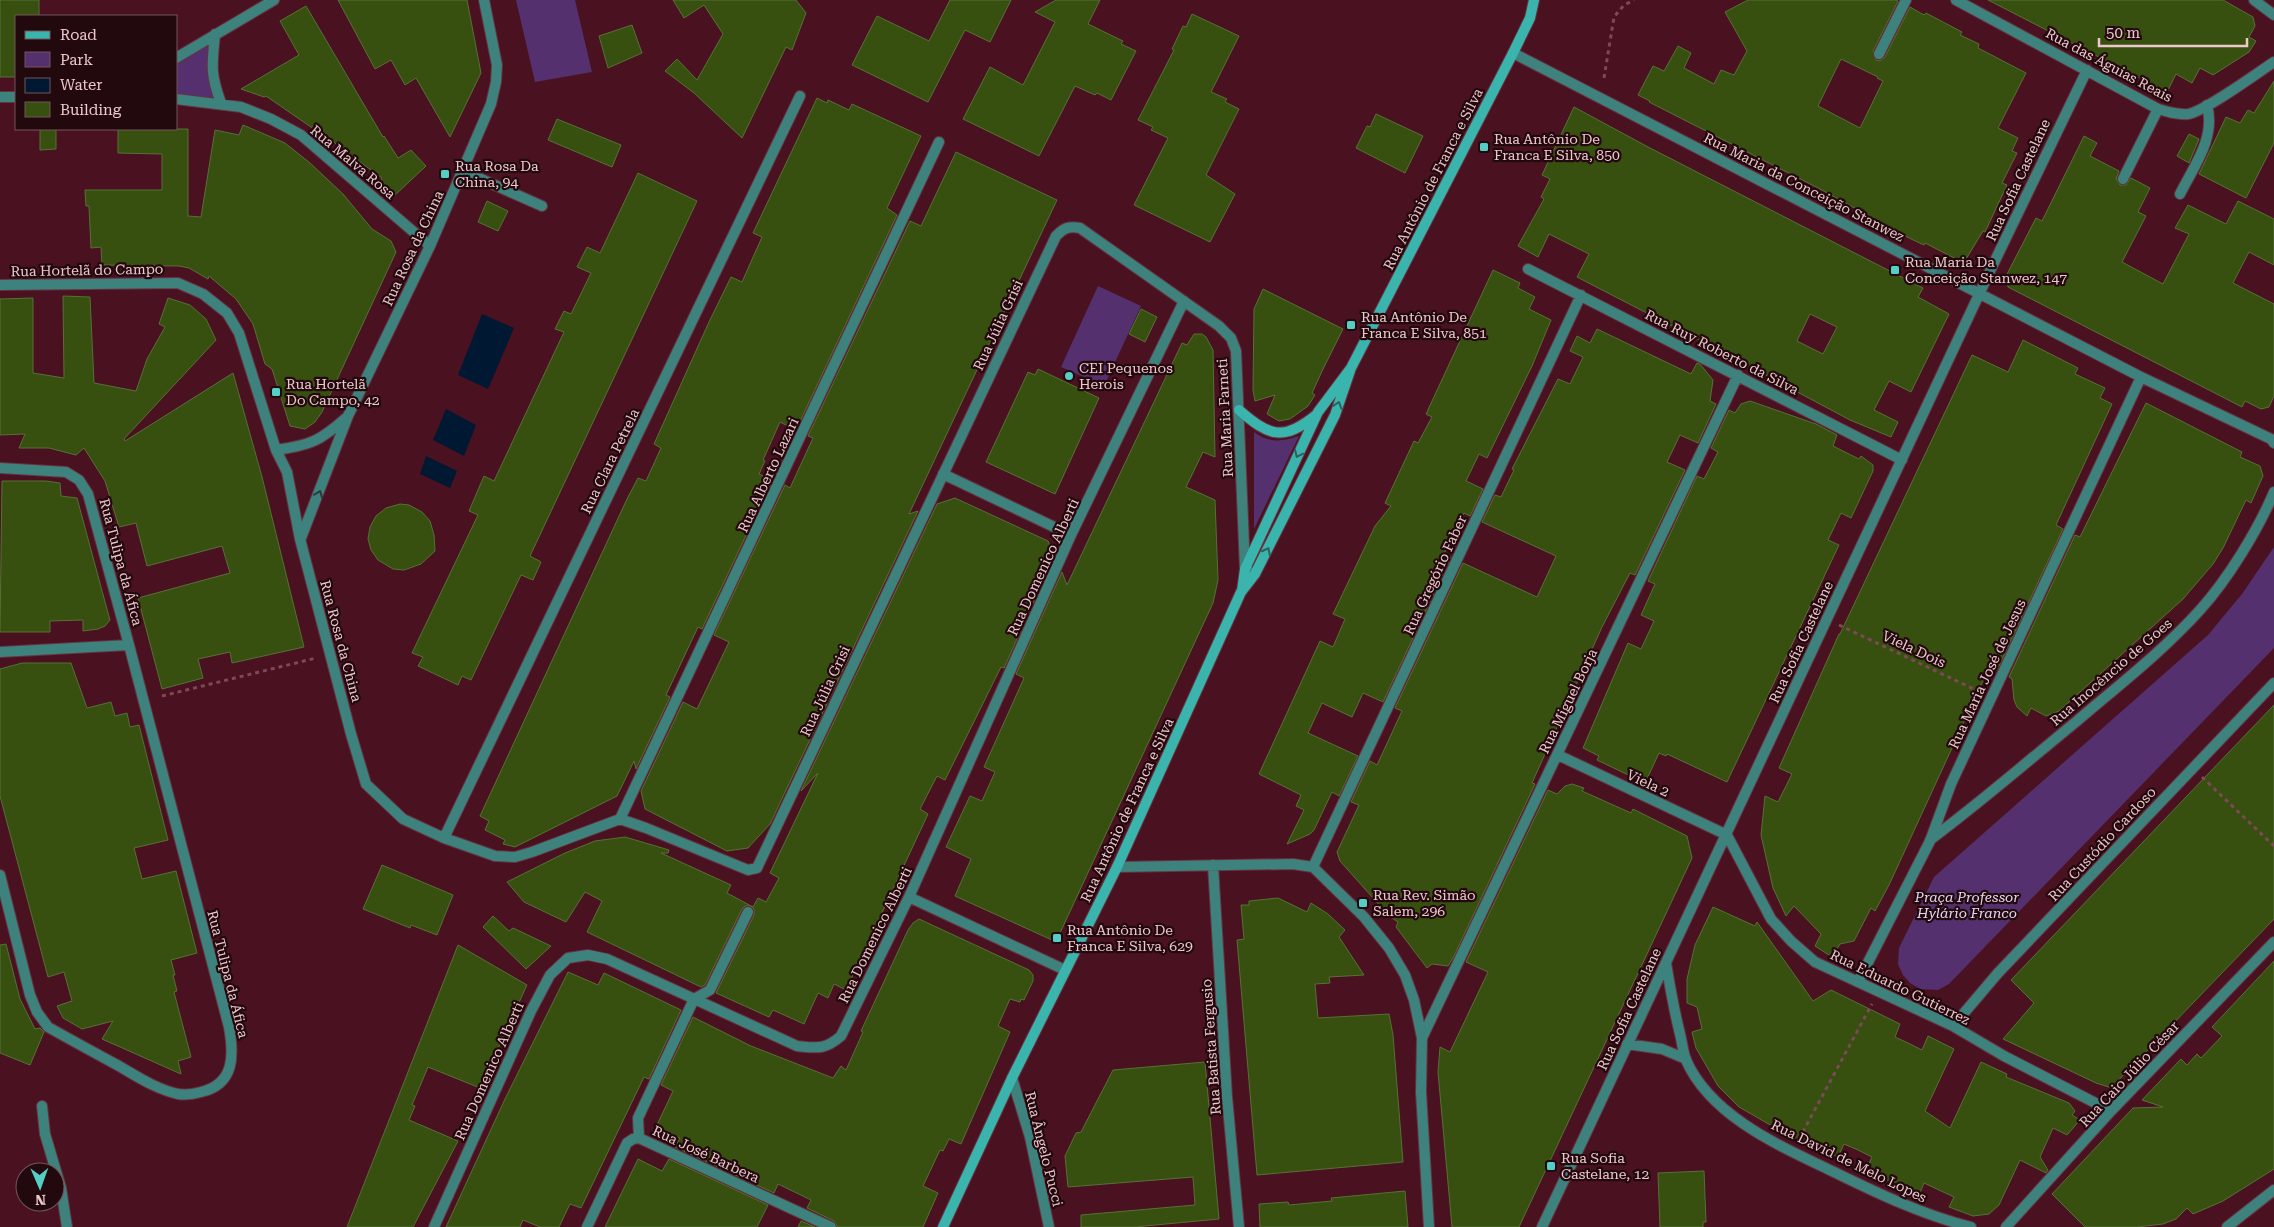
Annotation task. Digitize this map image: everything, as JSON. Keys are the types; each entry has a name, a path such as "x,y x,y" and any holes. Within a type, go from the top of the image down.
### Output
{"main road":[{"name":"Rua Antônio de Franca e Silva","path":"943,1227 1012,1078 1117,867 1242,592 1255,574 1335,415 1351,368 1513,53 1530,18 1534,0"},
{"name":"Rua Antônio de Franca e Silva","path":"1242,592 1245,569 1318,412 1351,368"},
{"path":"1239,410 1253,422 1270,432 1284,432 1300,428 1318,412"}],"street":[{"path":"178,57 274,0"},
{"name":"Rua Rosa da China","path":"444,838 403,819 366,784 348,726 300,539 348,416 430,246 491,104 496,82 497,65 484,0"},
{"path":"1879,54 1906,0"},
{"name":"Rua das Águias Reais","path":"1956,0 2158,109 2177,115 2190,114 2207,105 2274,62"},
{"path":"2254,0 2274,15"},
{"path":"214,34 211,67 213,80 222,103"},
{"name":"Rua Maria da Conceição Stanwez","path":"1513,53 2141,377 2272,441"},
{"name":"Rua Sofia Castelane","path":"1542,1227 1980,293 2087,70"},
{"name":"Rua Clara Petrela","path":"444,838 800,96"},
{"path":"0,97 15,97"},
{"name":"Rua Malva Rosa","path":"178,99 222,103 241,107 271,119 301,135 430,246"},
{"path":"2180,194 2208,138 2210,117 2207,105"},
{"path":"2123,179 2158,109"},
{"name":"Rua Alberto Lazari","path":"620,819 939,142"},
{"path":"463,170 542,206"},
{"name":"Rua Maria Farneti","path":"1064,228 1071,226 1080,228 1219,326 1231,338 1236,351 1245,569"},
{"name":"Rua Júlia Grisi","path":"620,819 748,870 756,868 1056,236 1064,228"},
{"name":"Rua Ruy Roberto da Silva","path":"1528,269 1902,460"},
{"name":"Rua Hortelã do Campo","path":"0,285 178,283 203,294 227,313 239,333 276,450 287,472 300,539"},
{"name":"Rua Gregório Faber","path":"1313,866 1581,295"},
{"name":"Rua Domenico Alberti","path":"434,1227 531,1011 550,975 568,958 588,955 607,959 797,1046 816,1048 831,1046 841,1036 909,897 1071,535 1184,301"},
{"name":"Rua Miguel Borja","path":"1422,1038 1738,375"},
{"name":"Rua Maria José de Jesus","path":"1858,982 1930,841 1951,784 2141,377"},
{"name":"Rua Rosa da China","path":"276,450 304,446 324,438 348,416"},
{"name":"Rua Tulipa da Áfica","path":"0,468 66,472 80,480 88,494 229,1027 232,1047 231,1064 225,1078 213,1089 195,1094 179,1094 153,1086 48,1027 37,1012 30,994 0,875"},
{"path":"943,474 1071,535"},
{"name":"Rua Inocêncio de Goes","path":"1930,841 1975,806 2160,651 2194,616 2239,557 2264,515 2274,492"},
{"path":"1245,569 1255,574"},
{"name":"Rua Tulipa da Áfica","path":"0,652 129,644"},
{"name":"Rua Custódio Cardoso","path":"1953,1026 1998,973 2274,682"},
{"name":"Viela 2","path":"1558,755 1727,835"},
{"path":"444,838 495,856 515,856 532,852 620,819"},
{"name":"Rua Eduardo Gutierrez","path":"1727,835 1771,919 1815,962 1878,993 1953,1026 2004,1056 2111,1111"},
{"path":"1117,867 1293,864 1313,866 1364,917 1389,948 1408,983 1419,1015 1422,1038 1421,1092 1428,1227"},
{"name":"Rua Batista Fergusio","path":"1214,866 1227,1097 1240,1227"},
{"path":"909,897 1065,970"},
{"path":"639,1138 638,1118 694,999 710,990 748,912"},
{"name":"Rua Caio Júlio César","path":"2006,1227 2111,1111 2274,942"},
{"name":"Rua David de Melo Lopes","path":"1666,962 1686,1059 1709,1094 1725,1109 1754,1131 1792,1152 1892,1201 1943,1220 1971,1227"},
{"path":"1627,1044 1662,1050 1686,1059"},
{"name":"Rua Ângelo Pucci","path":"1012,1078 1030,1138 1049,1227"},
{"path":"42,1106 45,1134 61,1188 67,1227"},
{"name":"Rua José Barbera","path":"587,1227 627,1143 632,1139 639,1138 831,1227"},
{"path":"2227,1227 2274,1190"},
{"path":"1934,1227 1943,1220"}],"path":[{"path":"1604,78 1614,17 1624,5 1634,0"},
{"name":"Viela Dois","path":"1827,620 1992,698"},
{"path":"162,696 316,658"},
{"path":"2192,768 2274,846"},
{"path":"1792,1152 1878,993"}],"green space":[{"path":"516,0 575,0 592,72 535,82"},
{"path":"213,37 218,101 178,97 178,58"},
{"path":"1098,286 1141,306 1104,386 1061,367"},
{"path":"1254,432 1270,440 1299,436 1254,529"},
{"name":"Praça Professor Hylário Franco","path":"2274,547 2274,648 1949,984 1938,990 1920,989 1910,983 1903,975 1898,964 1899,948 1934,877 2208,635 2242,594"}],"water":[{"path":"482,314 514,328 488,389 458,375"},
{"path":"446,409 476,425 464,456 433,440"},
{"path":"426,456 457,471 450,488 420,474"}],"building":[{"path":"0,0 39,0 39,15 15,15 15,77 0,77"},
{"path":"338,0 467,0 481,73 450,137 416,78 405,85 391,60 375,69"},
{"path":"673,0 796,0 806,13 792,50 786,47 742,138 694,93 665,71 677,59 697,80 723,34 704,5 684,18"},
{"path":"950,0 1011,0 990,42 965,30 928,102 852,65 877,16 929,41"},
{"path":"1056,0 1100,0 1088,24 1123,41 1121,44 1136,51 1111,100 1075,86 1039,156 963,119 990,67 1023,85 1055,22 1035,12"},
{"path":"1748,0 1896,0 1898,1 1873,51 1876,60 1880,61 1885,57 1910,7 1924,15 1926,13 1962,32 1960,35 1979,44 1978,48 2026,73 1998,128 2018,138 2012,151 2017,153 2002,183 2007,185 1985,232 1983,231 1966,259 1960,261 1925,243 1924,245 1909,238 1820,189 1638,95 1653,66 1664,71 1678,46 1691,53 1684,68 1714,84 1721,70 1734,75 1747,51 1725,12","holes":["1841,59 1883,81 1860,128 1818,106"]},
{"path":"1988,0 2223,0 2253,17 2255,26 2249,37 2256,41 2249,52 2213,75 2200,68 2192,83 2176,74 2167,92"},
{"path":"306,6 383,137 398,158 411,150 426,166 395,195 380,182 382,178 338,146 324,132 321,134 266,96 264,97 241,89 299,55 280,21"},
{"path":"1192,14 1239,36 1211,92 1227,99 1225,102 1239,109 1206,175 1235,194 1210,242 1134,205 1168,138 1151,130 1153,127 1138,120 1174,50 1172,49 1183,26 1186,27"},
{"path":"632,25 642,53 608,68 599,36"},
{"path":"2274,81 2274,143 2246,198 2199,174 2226,117 2240,123 2248,110 2254,113"},
{"path":"817,98 827,103 828,100 849,110 852,104 921,136 887,208 897,215 796,430 780,422 763,460 765,461 759,474 772,480 702,629 698,627 666,695 670,697 636,769 634,761 617,796 515,847 503,844 505,840 485,830 489,821 480,816 627,499 638,478 646,481 661,448 654,444 731,277 742,282 762,237 753,233"},
{"path":"1574,107 1923,288 1918,297 1949,314 1911,392 1889,381 1874,410 1898,422 1891,437 1850,420 1707,344 1708,342 1699,340 1577,277 1589,254 1549,234 1538,257 1518,246 1544,199 1541,197 1550,179 1542,175","holes":["1810,314 1837,327 1823,354 1797,341"]},
{"path":"1376,114 1423,136 1405,173 1356,148 1367,126 1370,127"},
{"path":"557,119 621,145 612,167 548,140"},
{"path":"243,125 285,143 343,194 372,229 391,241 396,252 322,412 315,422 305,429 290,426 272,369 265,364 253,324 236,299 209,276 208,279 189,268 179,266 102,265 101,247 91,248 89,206 86,206 85,190 162,190 162,154 118,153 118,130 188,129 188,216 201,217 215,130 239,135"},
{"path":"40,130 56,130 56,149 40,150"},
{"path":"2189,134 2199,139 2189,163 2177,156"},
{"path":"2084,136 2097,143 2090,156 2119,171 2116,179 2120,185 2126,185 2131,178 2150,188 2138,212 2146,216 2122,262 2163,284 2189,234 2175,228 2188,205 2226,224 2238,201 2274,219 2274,265 2249,252 2233,283 2274,304 2274,396 2269,407 2261,409 2245,401 2242,407 2008,287 2006,276 2036,218 2042,221"},
{"path":"956,152 1057,200 909,514 918,511 770,824 748,848 727,851 645,809 641,791 683,702 697,709 729,642 714,635 785,485 790,488 813,438 808,436 910,221 921,226"},
{"path":"638,173 697,201 530,556 541,562 533,580 521,575 471,680 462,676 458,685 418,666 423,657 412,653 478,515 469,511 484,476 494,481 564,332 555,329 564,311 571,314 591,273 577,267 587,247 600,253"},
{"path":"487,201 508,211 498,231 478,222"},
{"path":"1493,270 1520,283 1518,288 1535,297 1529,309 1551,320 1532,366 1487,458 1479,454 1466,481 1483,489 1470,516 1464,513 1444,554 1451,557 1383,702 1363,693 1352,717 1322,703 1308,733 1358,756 1339,796 1332,792 1314,830 1310,834 1287,844 1304,810 1296,806 1301,795 1259,774 1320,641 1333,647 1345,619 1333,614 1375,526 1391,506 1385,503 1414,441 1418,443 1432,417 1426,414"},
{"path":"1263,289 1343,329 1312,393 1315,395 1308,406 1290,419 1279,421 1267,414 1275,395 1255,401 1253,390 1254,309"},
{"path":"63,296 90,297 94,383 136,391 147,359 165,327 159,324 168,298 190,305 206,319 216,340 124,439 125,441 233,373 262,477 304,647 232,663 230,652 198,659 203,678 162,689 138,598 230,573 222,546 147,566 136,523 119,527 105,481 84,448 76,455 49,448 19,448 25,434 0,435 0,299 33,298 33,373 64,378"},
{"path":"1141,309 1157,317 1145,342 1129,334"},
{"path":"1597,329 1691,374 1697,363 1700,364 1713,380 1710,401 1716,404 1698,443 1680,435 1667,462 1685,470 1635,575 1630,573 1602,627 1532,783 1535,784 1454,956 1448,966 1432,964 1427,968 1396,927 1398,922 1389,916 1340,861 1337,852 1359,805 1351,802 1370,761 1377,765 1402,711 1395,708 1463,563 1537,597 1556,556 1482,522 1495,495 1501,497 1514,470 1512,469 1558,379 1570,384 1583,357 1570,351 1577,336 1590,343"},
{"path":"1194,334 1202,334 1206,337 1213,350 1215,457 1203,452 1186,487 1215,500 1218,580 1213,603 1060,933 1057,938 1052,940 955,896 971,859 946,847 970,796 982,801 995,772 984,767 1024,678 1016,674 1062,572 1067,585 1182,343 1187,345"},
{"path":"2023,340 2078,368 2075,374 2105,388 2100,398 2112,404 2056,525 2063,529 1997,670 1991,666 1981,685 1889,885 1875,911 1871,908 1854,941 1840,944 1832,957 1815,946 1821,934 1794,906 1786,916 1773,888 1761,835 1765,796 1778,802 1792,774 1779,768 1839,634 1972,355 2008,372"},
{"path":"1038,369 1099,398 1055,494 986,462 1028,372 1035,375"},
{"path":"1750,401 1816,424 1837,435 1833,446 1859,459 1861,456 1873,465 1873,471 1851,518 1841,513 1828,540 1839,545 1727,782 1667,754 1666,756 1659,753 1645,783 1597,760 1599,756 1583,748 1628,643 1641,649 1654,621 1641,615 1655,584 1648,581 1697,476 1704,479 1718,452 1711,448 1729,410 1735,413 1741,404"},
{"path":"2146,403 2242,452 2240,457 2260,466 2263,476 2251,503 2246,500 2223,548 2213,564 2183,599 2059,711 2046,716 2031,708 2027,716 2017,707 2014,700 2012,679 2009,677 2075,535 2080,537"},
{"path":"2,481 46,481 60,483 61,496 77,498 110,620 105,626 83,631 83,620 50,621 50,632 0,632"},
{"path":"955,498 1048,541 1054,556 1004,668 1001,667 945,780 937,776 920,809 928,814 846,990 834,984 828,998 818,993 804,1024 773,1010 769,1017 716,993 754,915 754,909 751,906 745,906 742,909 705,985 701,987 587,932 602,901 585,892 566,922 524,902 507,882 565,853 595,841 625,837 669,850 668,853 661,853 731,885 727,893 753,907 758,898 766,902 779,878 770,873 818,773 801,791 937,504"},
{"path":"400,504 409,505 422,512 430,521 434,535 435,551 421,564 404,570 393,569 378,560 371,550 368,539 370,527 376,516 386,508"},
{"path":"22,663 71,663 87,708 111,702 115,716 127,713 130,727 139,725 168,840 134,848 142,879 176,871 197,953 171,960 177,991 174,992 191,1057 178,1061 181,1074 102,1039 113,1021 82,1029 63,1018 57,1006 72,1001 64,972 48,977 0,796 0,669"},
{"path":"2274,705 2274,919 2113,1086 2109,1087 2096,1083 2003,1039 2034,1003 2011,980"},
{"path":"1572,784 1584,788 1582,791 1631,813 1633,809 1687,836 1692,858 1519,1227 1452,1227 1438,1072 1440,1047 1450,1052 1488,972 1466,962 1548,790 1557,794 1565,786"},
{"path":"382,865 453,895 437,935 411,925 410,928 363,909"},
{"path":"1278,898 1307,912 1311,903 1328,914 1345,930 1339,937 1364,975 1329,977 1330,983 1315,984 1318,1018 1389,1014 1393,1035 1403,1162 1257,1175 1237,940 1244,939 1241,905 1249,905 1249,901"},
{"path":"1713,907 1755,926 1757,922 1813,1001 1831,990 1900,1024 1895,1037 1922,1050 1928,1036 1954,1049 1925,1111 1950,1128 1981,1062 2007,1074 2006,1077 2069,1103 2075,1111 2072,1115 2080,1120 2067,1135 2053,1128 2040,1157 2048,1170 2046,1173 2020,1160 1999,1205 1989,1214 1973,1216 1949,1207 1954,1197 1924,1183 1919,1195 1866,1170 1872,1157 1858,1150 1844,1144 1838,1157 1786,1134 1739,1107 1718,1086 1696,1048 1692,1032 1702,1029 1697,1007 1687,1003 1687,979 1695,945"},
{"path":"493,916 509,931 513,928 551,946 526,969 483,927"},
{"path":"919,919 1029,970 1033,975 1033,981 1024,1000 1021,999 1020,1002 1010,999 998,1026 1010,1032 961,1144 949,1139 943,1151 940,1150 923,1186 938,1193 923,1227 838,1227 834,1221 807,1208 811,1200 778,1184 774,1193 675,1147 680,1138 656,1127 673,1091 661,1085 693,1017 751,1046 833,1078 841,1066 846,1070 863,1032 861,1031 908,930"},
{"path":"6,944 20,999 35,1029 40,1028 44,1032 30,1065 0,1053 0,945"},
{"path":"458,945 527,985 480,1088 428,1067 412,1105 415,1106 409,1120 458,1141 413,1227 347,1227"},
{"path":"2274,961 2274,1169 2223,1201 2193,1214 2187,1208 2176,1219 2163,1224 2137,1227 2085,1227 2052,1194 2133,1108 2163,1107 2142,1100 2181,1059 2187,1065 2197,1054 2201,1058 2222,1036 2212,1027"},
{"path":"568,972 598,985 604,973 681,1010 649,1079 644,1077 581,1208 570,1204 559,1227 540,1227 523,1220 520,1227 446,1227 505,1099"},
{"path":"1205,1062 1219,1219 1134,1227 1081,1227 1081,1215 1195,1205 1193,1177 1068,1187 1065,1156 1076,1133 1081,1132 1113,1070"},
{"path":"638,1159 662,1171 669,1159 768,1205 757,1227 605,1227"},
{"path":"1704,1171 1706,1222 1703,1222 1703,1227 1660,1227 1658,1173"},
{"path":"1405,1191 1408,1227 1260,1227 1259,1204 1288,1202 1289,1205 1332,1201 1331,1198"},
{"path":"801,1221 815,1227 798,1227"}],"place":[{"name":"Rua Antônio De Franca E Silva, 850","path":"1484,147"},
{"name":"Rua Rosa Da China, 94","path":"445,174"},
{"name":"Rua Maria Da Conceição Stanwez, 147","path":"1895,270"},
{"name":"Rua Antônio De Franca E Silva, 851","path":"1351,325"},
{"name":"CEI Pequenos Herois","path":"1069,376"},
{"name":"Rua Hortelã Do Campo, 42","path":"276,392"},
{"name":"Rua Rev. Simão Salem, 296","path":"1363,903"},
{"name":"Rua Antônio De Franca E Silva, 629","path":"1057,938"},
{"name":"Rua Sofia Castelane, 12","path":"1551,1166"}]}
